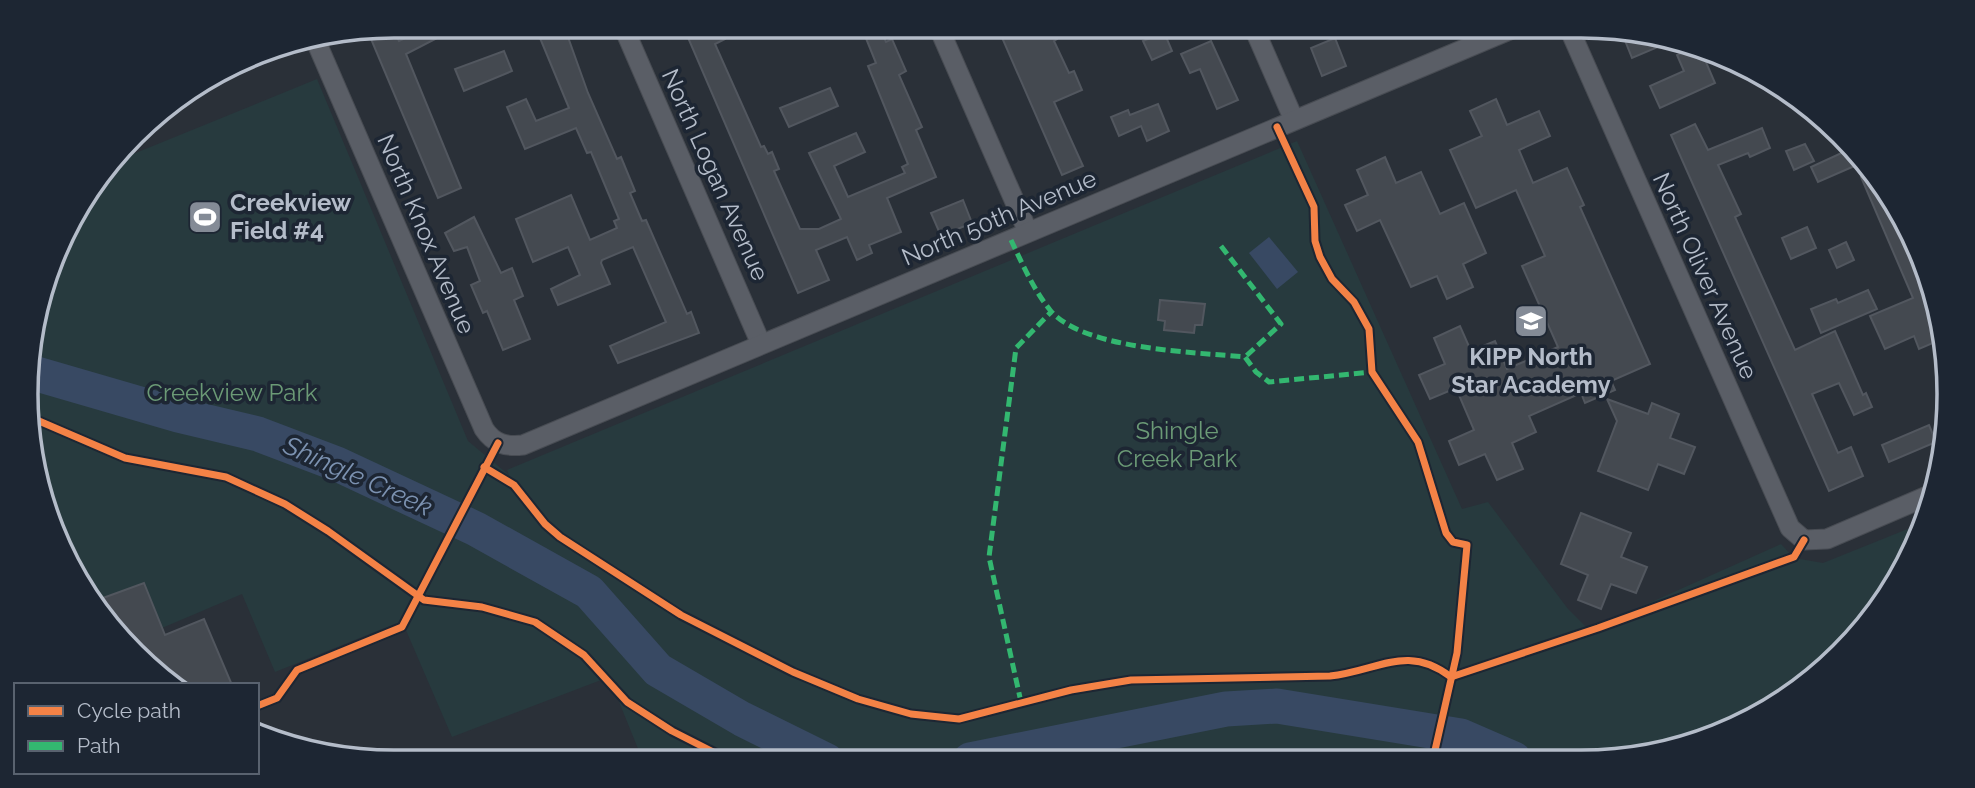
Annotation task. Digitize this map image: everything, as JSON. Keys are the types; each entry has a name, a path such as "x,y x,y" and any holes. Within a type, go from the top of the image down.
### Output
{"street":[{"name":"North Logan Avenue","path":"628,38 761,344"},
{"path":"943,38 1028,232"},
{"path":"1258,38 1294,120"},
{"name":"North 50th Avenue","path":"498,443 509,446 523,445 1490,38"},
{"name":"North Oliver Avenue","path":"1574,38 1790,528 1804,540 1827,539 1920,499"},
{"name":"North Knox Avenue","path":"318,47 484,429 498,443"}],"green space":[{"path":"317,79 468,441 509,475 507,470 1297,141 1462,509 1488,502 1568,609 1589,630 1781,544 1794,558 1823,563 1910,528 1877,592 1832,645 1797,676 1779,690 1738,713 1695,731 1650,743 1581,750 639,750 609,677 452,737 402,621 275,672 242,594 137,639 98,592 86,572 57,508 45,463 39,417 39,371 51,302 75,237 98,196 132,154"}],"water":[{"path":"1269,237 1298,272 1277,289 1249,253"}],"building":[{"path":"398,38 399,41 406,38 437,38 406,54 461,188 438,198 371,39"},
{"path":"540,38 568,38 588,93 617,159 621,157 635,191 630,193 642,221 646,220 687,314 691,312 699,333 618,363 610,346 666,322 633,247 602,260 610,284 558,305 551,289 580,275 568,247 533,262 516,219 571,195 590,240 617,228 614,221 619,219 591,152 587,153 576,128 525,149 507,107 526,99 536,121 569,108"},
{"path":"688,38 724,38 715,44 761,147 764,146 768,154 772,152 779,169 774,171 800,229 819,229 841,219 809,153 856,133 865,152 834,166 848,197 905,173 902,167 908,164 868,66 876,63 866,38 884,38 886,42 892,39 906,71 899,75 922,127 916,130 936,177 887,198 901,232 869,245 872,253 857,260 847,237 816,250 829,280 798,293"},
{"path":"1002,38 1057,38 1054,41 1069,73 1074,71 1082,90 1054,102 1083,166 1062,175"},
{"path":"1167,38 1172,51 1152,60 1143,41"},
{"path":"1335,38 1346,66 1322,76 1311,48"},
{"path":"1211,41 1238,100 1217,109 1200,69 1190,73 1181,54"},
{"path":"1626,42 1658,47 1632,58"},
{"path":"504,51 512,71 464,91 455,69"},
{"path":"1681,53 1706,61 1715,83 1660,108 1650,86 1684,71 1677,55"},
{"path":"830,88 838,106 789,127 780,108"},
{"path":"1496,99 1507,125 1539,111 1550,136 1519,150 1533,183 1567,168 1584,205 1580,207 1650,364 1611,381 1615,390 1585,403 1581,393 1529,416 1536,432 1512,443 1523,469 1497,480 1485,454 1459,465 1449,441 1474,430 1456,388 1430,399 1419,375 1445,364 1434,338 1460,326 1471,351 1495,341 1507,369 1558,347 1522,266 1545,256 1516,190 1476,208 1450,150 1482,136 1470,111"},
{"path":"1158,104 1169,131 1147,141 1141,126 1119,136 1111,117 1128,110 1130,115"},
{"path":"1695,124 1708,150 1762,128 1770,148 1750,157 1748,153 1718,165 1741,214 1735,217 1795,350 1835,331 1863,395 1866,393 1872,407 1854,415 1839,383 1812,394 1838,453 1851,447 1863,476 1829,491 1671,135"},
{"path":"1805,144 1814,161 1794,170 1786,151"},
{"path":"1841,153 1853,166 1818,182 1811,167"},
{"path":"1385,157 1396,183 1421,172 1440,214 1464,203 1486,253 1463,264 1473,287 1447,299 1437,276 1411,287 1380,220 1357,231 1345,205 1368,195 1357,170"},
{"path":"1861,177 1889,216 1918,280 1932,343 1919,349 1914,336 1885,349 1870,316 1913,298"},
{"path":"963,200 972,223 941,236 931,213"},
{"path":"474,217 501,273 512,268 523,296 514,300 530,339 503,350 487,311 483,313 471,285 480,281 467,247 454,251 445,233"},
{"path":"1807,227 1816,248 1791,259 1782,238"},
{"path":"1846,242 1854,260 1837,268 1829,250"},
{"path":"1868,290 1877,309 1821,333 1811,309 1836,299 1838,303"},
{"path":"1160,300 1205,304 1202,325 1195,325 1194,333 1164,330 1165,321 1158,320"},
{"path":"1607,399 1648,414 1652,403 1679,414 1670,438 1695,447 1684,474 1658,464 1648,490 1598,471 1617,421"},
{"path":"1929,425 1934,436 1933,443 1889,462 1882,445"},
{"path":"1581,513 1631,533 1621,557 1647,567 1636,593 1611,584 1601,609 1578,600 1588,575 1561,564"},
{"path":"144,583 165,635 204,619 231,683 187,683 143,645 103,598"}],"waterway":[{"name":"Shingle Creek","path":"39,375 178,415 258,434 337,464 476,529 589,592 658,670 742,719 805,750"},
{"name":"Shingle Creek","path":"1020,750 1226,709 1277,706 1461,736 1493,750"}],"marked path":[{"path":"1011,240 1033,285 1050,310 1066,323 1087,334 1141,347 1245,357 1256,372 1269,382 1372,372"},
{"path":"1221,246 1281,324 1245,357"},
{"path":"1021,702 989,557 1016,348 1051,312"}],"cycle path":[{"path":"1277,127 1314,207 1315,241 1320,257 1332,279 1354,302 1369,329 1372,372 1418,442 1446,533 1453,542 1467,545 1457,653 1435,750"},
{"path":"40,421 125,458 226,477 285,504 328,531 424,600 482,607 535,622 584,655 627,702 672,731 709,750"},
{"path":"259,705 277,698 297,670 402,627 498,443"},
{"path":"484,467 514,485 545,524 560,537 681,615 793,672 858,699 911,714 959,719 1071,690 1131,680 1330,676 1406,660 1435,667 1451,677"},
{"path":"1451,677 1598,628 1794,557 1804,540"}],"place":[{"name":"Creekview Field #4","path":"205,217"},
{"name":"KIPP North Star Academy","path":"1531,321"}],"park label":[{"name":"Creekview Park","path":"232,393"},
{"name":"Shingle Creek Park","path":"1177,445"}]}
